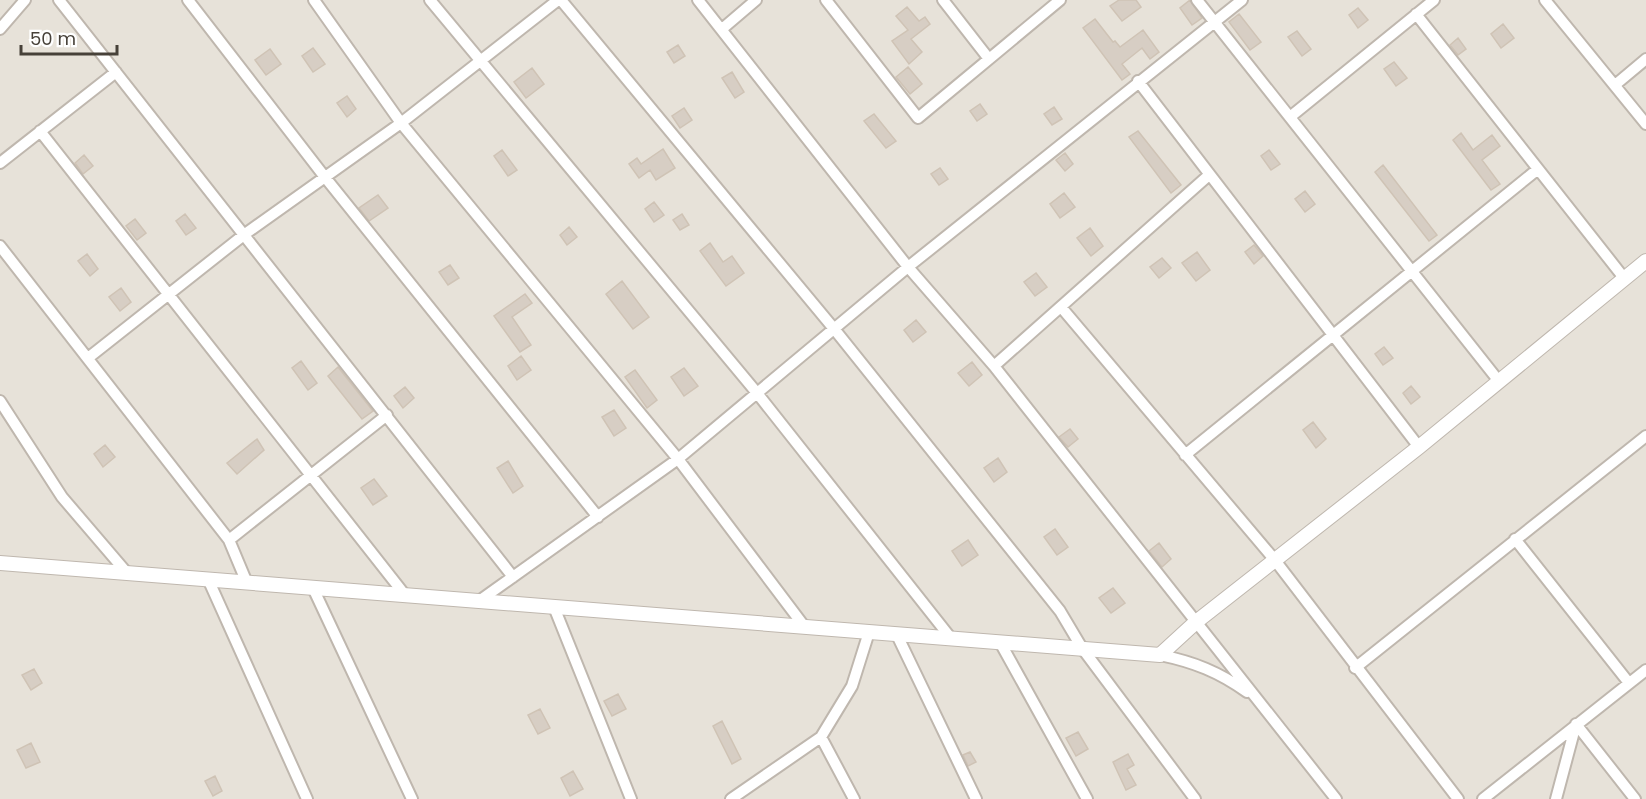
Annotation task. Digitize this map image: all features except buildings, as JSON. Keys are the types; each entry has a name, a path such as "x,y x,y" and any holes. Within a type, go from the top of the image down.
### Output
{"street":[{"path":"0,29 25,0"},
{"path":"59,0 513,577"},
{"path":"189,0 324,176 598,517"},
{"path":"314,0 401,123 678,459 804,626"},
{"path":"430,0 479,62 757,393 950,637"},
{"path":"88,358 245,234 401,123 560,0 835,330 1060,612 1082,648 1195,799"},
{"path":"698,0 908,267 994,366 1336,799"},
{"path":"722,29 756,0"},
{"path":"826,0 918,118 1060,0"},
{"path":"942,0 989,59"},
{"path":"1197,0 1498,380"},
{"path":"479,601 678,459 908,267 1242,0"},
{"path":"1290,117 1434,0"},
{"path":"1545,0 1646,124"},
{"path":"1416,14 1624,278"},
{"path":"1615,84 1646,59"},
{"path":"0,163 116,72"},
{"path":"1138,81 1419,447"},
{"path":"40,131 405,595"},
{"path":"1185,455 1538,169"},
{"path":"994,366 1209,175"},
{"path":"0,246 228,540 247,583"},
{"path":"1160,655 1196,622 1419,447 1646,261"},
{"path":"1061,307 1274,559 1355,668 1458,799"},
{"path":"0,401 62,497 127,573"},
{"path":"228,540 387,415"},
{"path":"1355,668 1646,436"},
{"path":"1515,539 1629,683"},
{"path":"0,563 1160,655 1196,662 1226,677 1259,701"},
{"path":"208,579 307,799"},
{"path":"313,588 412,799"},
{"path":"554,607 631,799"},
{"path":"731,799 749,794 821,737 852,686 869,632"},
{"path":"897,635 976,799"},
{"path":"1001,644 1087,799"},
{"path":"1483,799 1646,670"},
{"path":"1556,799 1576,724"},
{"path":"1576,724 1635,799"},
{"path":"821,737 854,799"}],"shaded area":[{"path":"0,0 1646,0 1646,799 0,799"}]}
